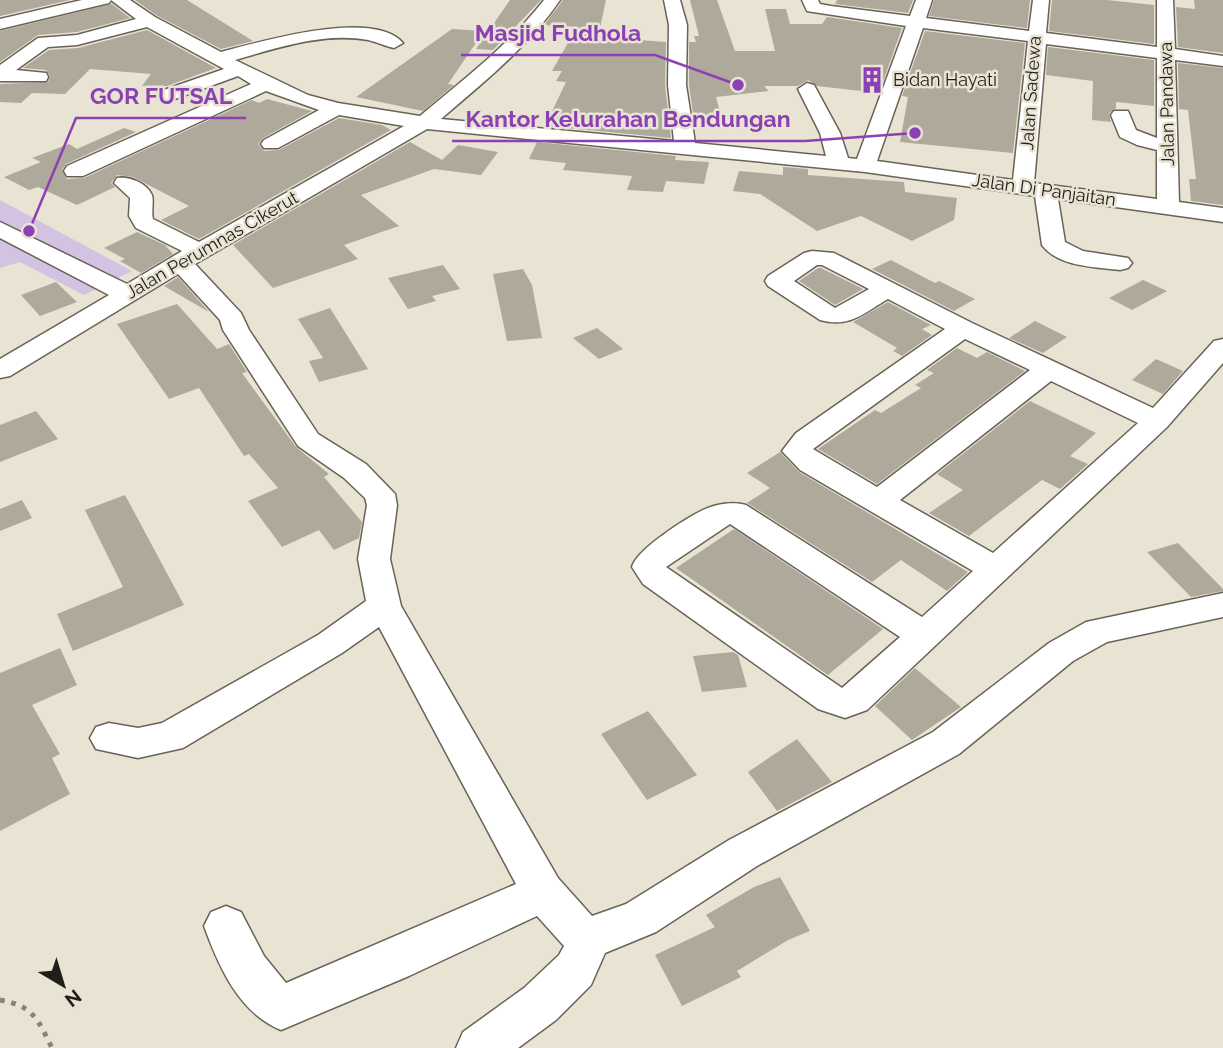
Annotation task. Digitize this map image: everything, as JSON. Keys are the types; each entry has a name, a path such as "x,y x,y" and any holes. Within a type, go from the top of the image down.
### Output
{"street":[{"path":"0,24 103,0"},
{"name":"Jalan Di Panjaitan","path":"119,0 149,21 265,84 301,99 336,108 424,123 865,166 1223,215"},
{"name":"Jalan Perumnas Cikerut","path":"0,370 424,123 498,60 535,23 552,0"},
{"path":"672,0 678,25 677,85 685,147"},
{"path":"810,0 810,4 819,9 1223,61"},
{"path":"865,166 924,0"},
{"name":"Jalan Sadewa","path":"1041,0 1035,37 1032,111 1034,188 1057,248 1082,257 1120,263"},
{"name":"Jalan Pandawa","path":"1165,0 1168,208"},
{"path":"4,79 44,42 77,40 149,21"},
{"path":"217,59 298,39 334,34 363,34 385,38 394,43"},
{"path":"169,95 238,70"},
{"path":"4,79 34,77"},
{"path":"75,170 265,84"},
{"path":"807,89 829,125 836,142 838,163"},
{"path":"271,144 336,108"},
{"path":"1121,115 1127,133 1144,141 1167,146"},
{"path":"1134,180 1141,204"},
{"path":"125,183 141,196 140,216 144,223 190,257 232,318 236,330 307,440 355,471 380,494 382,505 374,559 384,606 543,892 577,931 591,937 613,931 641,918 743,853 946,743 1061,652 1098,631 1223,605"},
{"path":"0,229 127,294"},
{"path":"886,290 1157,421"},
{"path":"963,328 798,446 800,456 995,569"},
{"path":"923,635 735,512 715,517 649,562 648,567 655,576 837,702 845,703 861,695 1157,421 1223,347"},
{"path":"879,501 1049,369"},
{"path":"109,738 138,743 170,737 330,644 384,606"},
{"path":"226,926 231,942 248,969 271,1002 281,1008 404,957 543,892"},
{"path":"479,1048 540,1004 575,970 591,937"}],"path":[{"path":"0,1000 21,1003 37,1016 52,1048"}],"shaded area":[{"path":"0,200 132,271 84,295 20,262 0,268"}],"building":[{"path":"0,0 70,0 0,16"},
{"path":"135,0 187,0 253,41 221,49 156,15"},
{"path":"510,0 541,0 493,50 476,49"},
{"path":"563,0 606,0 598,37 666,42 665,85 671,138 545,126 566,82 556,81 562,71 552,71 577,27 544,25"},
{"path":"690,0 717,0 735,51 775,51 765,9 786,9 790,24 822,24 827,17 902,28 879,93 817,86 808,80 798,86 764,86 769,91 716,97 722,119 694,120 689,85 689,42 696,42 694,36 699,36"},
{"path":"837,0 913,0 908,13 835,4"},
{"path":"934,0 1030,0 1027,28 929,16"},
{"path":"1052,0 1107,0 1154,5 1154,44 1049,31"},
{"path":"1194,0 1223,0 1223,53 1178,47 1176,7 1195,9"},
{"path":"112,4 130,18 77,32 38,35 0,62 0,31"},
{"path":"452,29 484,31 448,84 454,85 423,111 356,97"},
{"path":"147,30 216,68 167,86 142,86 151,74 90,69 65,94 32,93 21,103 0,102 0,84 48,82 50,76 46,70 23,68 49,50 78,48"},
{"path":"925,31 1025,43 1013,153 900,142 908,97 902,96"},
{"path":"1048,47 1154,60 1154,106 1116,102 1116,108 1109,113 1111,122 1092,120 1093,81 1046,75"},
{"path":"1178,63 1223,68 1223,205 1191,201 1189,179 1196,179 1188,110 1179,109"},
{"path":"267,99 312,111 263,138 258,144 264,151 279,150 339,118 382,125 391,130 199,239 161,220 189,206 133,177 117,175 111,183 115,187 77,205 38,187 29,190 4,177 41,162 32,158 69,144 77,149 124,128 136,132 66,164 62,170 67,179 84,178 252,100 259,103"},
{"path":"410,142 442,160 458,145 498,152 481,175 434,169 361,195 399,226 344,245 358,259 273,288 233,245"},
{"path":"537,142 676,156 675,160 709,162 704,184 666,181 663,192 627,190 632,176 563,170 566,163 529,159"},
{"path":"783,167 808,169 808,175 904,182 905,192 957,198 954,220 912,241 861,216 817,231 760,194 733,191 739,171 783,175"},
{"path":"137,232 165,245 173,254 141,273 120,261 125,259 104,248"},
{"path":"891,260 935,283 939,281 975,299 954,311 872,269"},
{"path":"443,265 460,289 432,296 436,301 408,309 388,278"},
{"path":"818,268 863,289 835,305 799,281"},
{"path":"523,269 532,285 542,338 507,341 493,274"},
{"path":"178,277 209,312 164,286"},
{"path":"1143,280 1167,291 1132,310 1109,298"},
{"path":"56,282 77,302 40,316 21,295"},
{"path":"888,302 931,325 922,329 932,335 902,356 893,351 897,348 853,322"},
{"path":"177,304 217,349 229,344 247,372 242,373 296,447 329,474 324,477 362,522 359,538 334,550 319,530 282,547 248,501 278,488 249,454 244,456 199,388 169,399 117,324"},
{"path":"330,308 368,369 319,382 309,361 323,358 298,319"},
{"path":"1035,321 1067,337 1043,353 1009,338"},
{"path":"597,328 623,349 599,359 573,338"},
{"path":"957,348 977,358 987,352 1025,371 877,484 818,449 875,410 881,413 921,388 915,385 934,373 927,370"},
{"path":"1156,359 1183,371 1163,394 1132,380"},
{"path":"1030,401 1096,433 1070,456 1088,464 1060,489 1042,480 969,536 929,513 963,490 937,474"},
{"path":"36,411 58,439 0,462 0,425"},
{"path":"780,452 799,472 968,572 947,591 901,560 872,582 747,503 770,488 747,473"},
{"path":"125,495 184,605 73,651 57,614 123,587 85,510"},
{"path":"22,500 32,518 0,531 0,509"},
{"path":"734,529 883,629 828,675 676,568"},
{"path":"1178,543 1223,591 1191,597 1147,552"},
{"path":"60,648 77,685 32,705 60,754 52,758 70,794 0,831 0,673"},
{"path":"733,652 738,655 747,687 702,692 693,656"},
{"path":"915,668 961,707 912,740 875,706"},
{"path":"648,711 697,775 647,800 601,734"},
{"path":"797,739 832,782 777,811 748,772"},
{"path":"780,877 810,931 788,940 737,971 741,977 682,1006 655,955 715,927 706,915 754,887"}],"place":[{"name":"Bidan Hayati","path":"872,80"},
{"name":"Masjid Fudhola","path":"738,85"},
{"name":"Kantor Kelurahan Bendungan","path":"915,133"},
{"name":"GOR FUTSAL","path":"29,231"}]}
